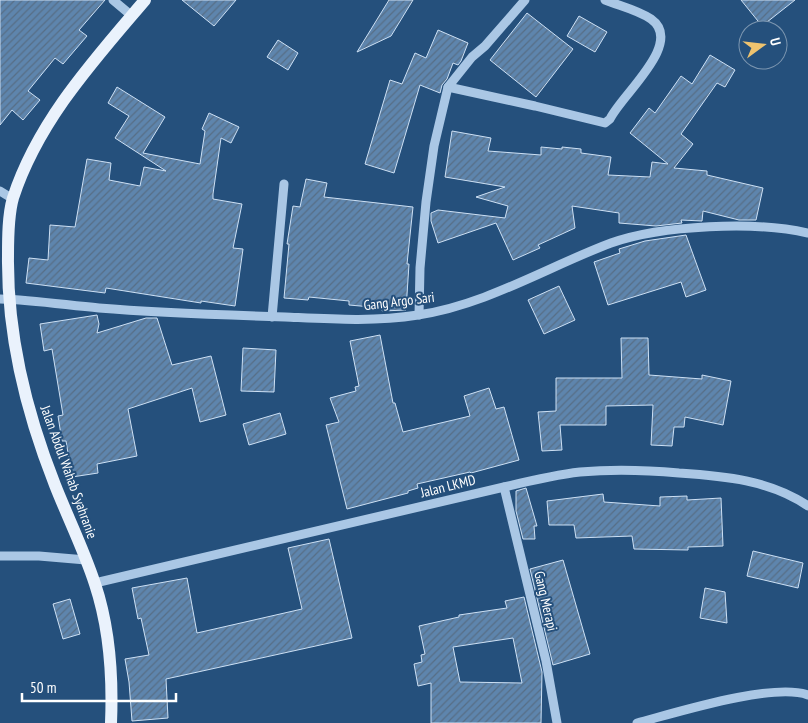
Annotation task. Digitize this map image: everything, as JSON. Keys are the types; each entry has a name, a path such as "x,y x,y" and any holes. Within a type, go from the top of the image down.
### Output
{"main road":[{"name":"Jalan Abdul Wahab Syahranie","path":"112,723 112,668 104,614 95,583 37,435 4,299 13,199 34,147 60,106 146,0"}],"street":[{"path":"113,0 132,16"},
{"path":"419,315 420,268 426,202 434,146 448,87 472,57 485,46 525,0"},
{"path":"448,87 535,106 602,124 606,122 651,62 660,48 662,38 658,27 650,18 605,0"},
{"path":"272,317 284,184"},
{"path":"0,190 13,199"},
{"name":"Gang Argo Sari","path":"4,299 100,308 366,320 419,315 467,304 611,244 633,237 669,231 730,227 786,229 808,233"},
{"name":"Jalan LKMD","path":"95,583 504,486 580,472 628,470 724,477 761,484 780,490 808,506"},
{"name":"Gang Merapi","path":"504,486 546,661 557,723"},
{"path":"0,556 39,556 86,560"},
{"path":"637,723 738,698 762,694 791,691 808,695"}],"building":[{"path":"0,0 105,0 79,30 87,36 63,64 55,58 28,91 40,100 23,120 12,110 0,125"},
{"path":"182,0 236,0 214,26"},
{"path":"389,0 413,0 391,36 357,52"},
{"path":"741,0 795,0 770,20 757,20"},
{"path":"527,13 573,49 536,97 490,60"},
{"path":"579,16 607,32 595,52 567,36"},
{"path":"438,30 468,43 461,61 458,65 453,63 440,93 420,85 394,173 365,164 390,80 402,84 415,53 426,58"},
{"path":"278,40 298,53 288,70 267,57"},
{"path":"710,55 735,70 725,87 717,83 681,134 693,144 674,168 707,171 707,175 763,188 756,220 739,220 703,211 702,221 681,220 682,223 656,226 619,223 619,213 572,206 575,228 538,245 540,248 513,260 496,223 438,243 431,221 431,213 438,210 505,218 508,206 476,197 505,187 445,177 452,131 491,138 488,151 541,155 541,147 581,149 581,153 611,157 608,175 650,177 652,162 668,164 630,133 649,108 655,113 681,76 692,84"},
{"path":"117,87 165,117 143,153 200,164 205,131 202,129 209,113 239,127 231,143 221,138 213,194 213,199 242,204 233,248 243,249 235,306 201,301 201,303 106,288 105,293 26,283 29,258 48,260 50,225 75,227 87,159 111,163 109,180 140,186 144,167 166,171 115,138 129,116 108,103"},
{"path":"306,179 327,183 324,197 413,207 407,264 409,264 406,310 382,311 383,308 349,305 349,301 309,297 308,300 284,298 289,244 287,244 293,206 300,207"},
{"path":"686,235 706,290 686,297 681,282 608,305 594,262 620,253 619,249 645,241"},
{"path":"559,286 575,320 544,334 528,300"},
{"path":"97,315 99,324 97,333 146,318 157,318 172,365 211,356 226,415 200,422 192,388 128,409 137,456 97,464 98,473 72,477 66,441 62,441 58,416 63,415 52,349 44,351 40,324"},
{"path":"380,335 393,403 395,403 403,432 470,416 464,396 489,388 496,409 504,407 519,460 471,473 417,484 418,488 408,491 408,493 347,509 326,425 339,422 330,398 356,391 355,387 359,386 350,341"},
{"path":"621,338 648,338 649,375 702,379 702,375 731,381 723,425 685,417 684,427 674,427 672,446 651,445 653,405 606,406 606,425 560,425 562,450 542,451 538,412 556,411 556,378 622,378"},
{"path":"243,348 276,350 274,392 241,391"},
{"path":"280,413 286,434 249,445 243,424"},
{"path":"526,488 537,526 534,526 535,539 523,539 516,511 516,491"},
{"path":"603,494 604,502 660,506 660,497 687,496 687,500 721,498 723,546 688,547 688,550 634,549 632,536 576,538 574,525 549,525 547,501"},
{"path":"329,539 352,638 166,679 168,718 132,721 125,659 149,655 141,618 138,619 132,588 187,578 197,633 302,609 288,548"},
{"path":"753,551 803,563 798,588 747,576"},
{"path":"563,560 590,654 553,665 530,569"},
{"path":"705,588 725,592 727,623 700,618"},
{"path":"524,597 542,672 541,723 431,723 431,683 418,686 414,664 422,662 421,655 425,654 419,626 459,617 459,615 507,608 505,601","holes":["513,638 522,683 460,682 453,647"]},
{"path":"70,599 80,634 63,639 53,604"}]}
